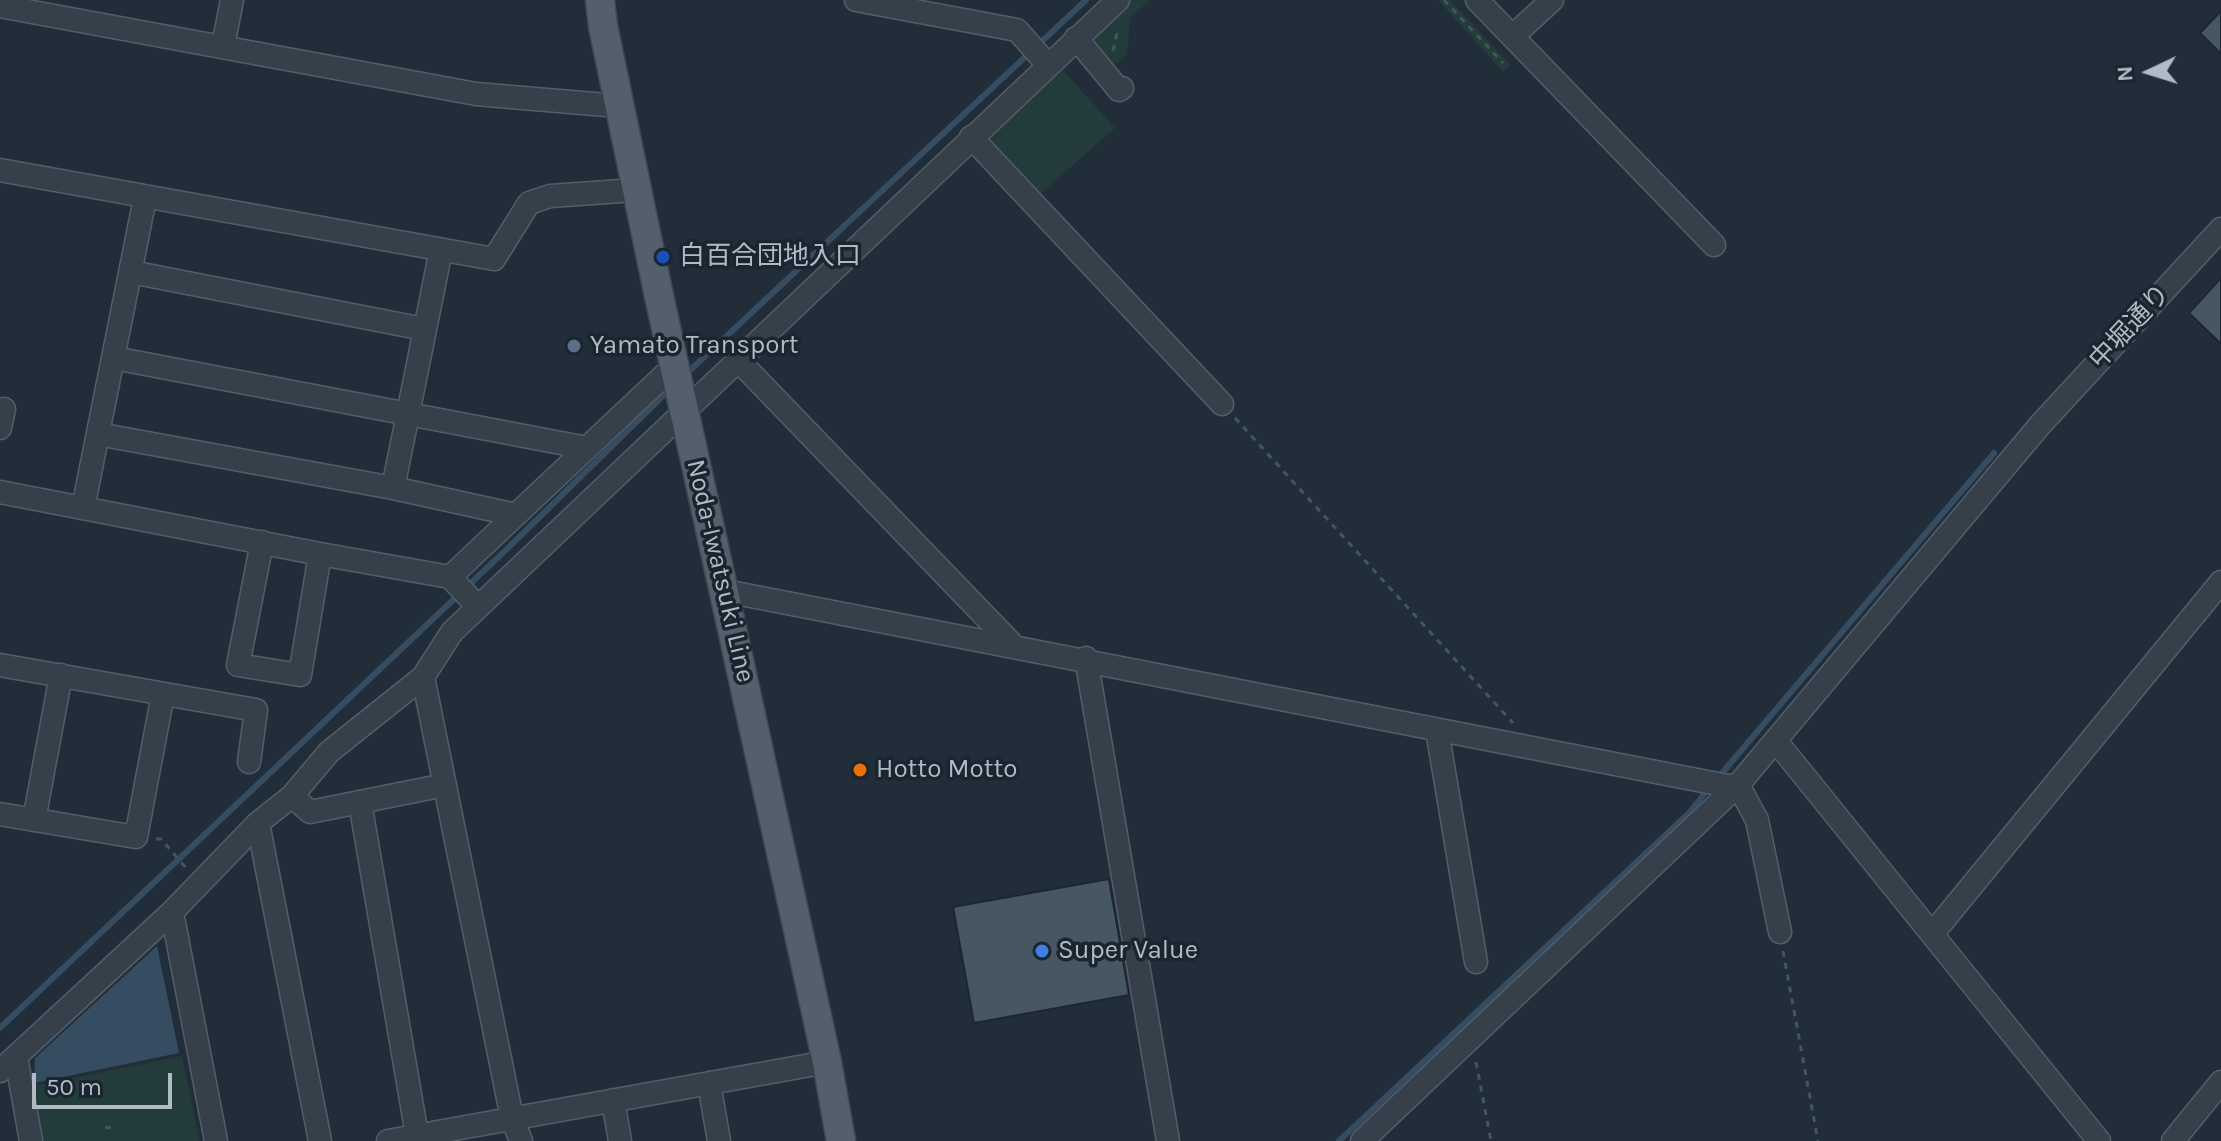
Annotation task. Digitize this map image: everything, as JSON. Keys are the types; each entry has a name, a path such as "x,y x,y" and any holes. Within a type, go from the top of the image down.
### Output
{"main road":[{"name":"Noda-Iwatsuki Line","path":"600,0 618,106 827,1062 841,1141"}],"street":[{"path":"223,46 232,0"},
{"path":"856,0 1017,30 1048,65"},
{"path":"1477,0 1714,245"},
{"path":"1513,36 1552,0"},
{"path":"0,6 476,94 618,106"},
{"path":"31,1141 8,1064 172,912 258,823 292,796 329,752 423,677 452,632 737,359 1076,38 1118,10"},
{"path":"1076,38 1119,90 1122,88"},
{"path":"971,137 1222,404"},
{"path":"0,170 494,259 529,203 550,196 636,190"},
{"path":"83,508 145,198"},
{"name":"中堀通り","path":"1362,1141 1733,786 1776,741 2040,425 2221,229"},
{"path":"393,488 441,250"},
{"path":"131,272 424,329"},
{"path":"114,358 587,448"},
{"path":"737,359 1011,643"},
{"path":"450,577 674,366"},
{"path":"98,434 393,488 516,515"},
{"path":"0,492 450,577 478,607"},
{"path":"262,542 238,665 300,675 320,554"},
{"path":"1933,933 2221,582"},
{"path":"725,591 1011,643 1537,750 1733,786 1757,820 1780,932"},
{"path":"1086,658 1168,1141"},
{"path":"0,665 256,710 249,762"},
{"path":"34,820 61,675"},
{"path":"423,677 512,1118 521,1141"},
{"path":"0,814 136,837 163,694"},
{"path":"1437,730 1476,962"},
{"path":"1776,741 2099,1141"},
{"path":"292,796 310,812 445,785"},
{"path":"360,802 418,1138"},
{"path":"258,823 320,1141"},
{"path":"172,912 216,1141"},
{"path":"388,1141 827,1062"},
{"path":"2173,1141 2221,1082"},
{"path":"709,1083 719,1141"},
{"path":"613,1100 620,1141"}],"path":[{"path":"1444,0 1503,63"},
{"path":"1097,63 1113,51 1118,10"},
{"path":"1222,404 1537,750"},
{"path":"171,851 188,870"},
{"path":"1780,932 1818,1141"},
{"path":"1472,1037 1491,1141"},
{"path":"105,1128 114,1127"}],"green space":[{"path":"1126,0 1150,0 1130,18 1127,54 1110,70 1083,40"},
{"path":"1438,0 1450,0 1511,65 1503,72"},
{"path":"1063,70 1115,128 1038,196 987,137"},
{"path":"182,1056 200,1141 42,1141 34,1086"}],"water":[{"path":"157,946 179,1053 34,1083 35,1058"}],"building":[{"path":"2221,11 2221,54 2200,33"},
{"path":"2221,278 2221,344 2189,313"},
{"name":"Super Value","path":"1109,879 1129,995 974,1023 953,907"}],"waterway":[{"path":"686,374 1086,0"},
{"path":"0,1028 507,549 672,387"},
{"path":"1717,779 1994,453"},
{"path":"1339,1141 1689,813 1709,788"}],"place":[{"name":"白百合団地入口","path":"663,257"},
{"name":"Yamato Transport","path":"574,346"},
{"name":"Hotto Motto","path":"860,770"},
{"name":"Super Value","path":"1042,951"}]}
